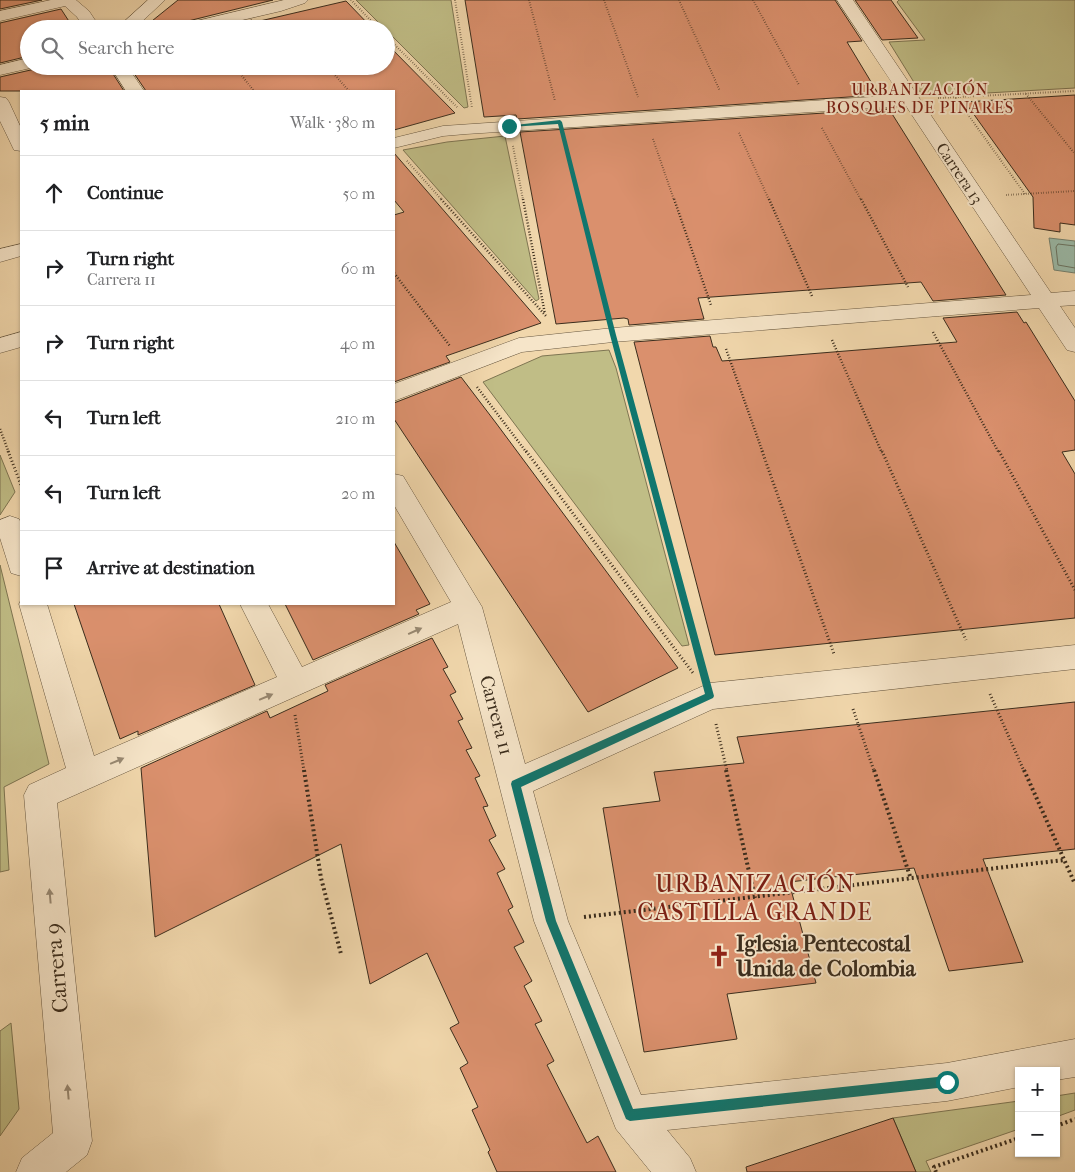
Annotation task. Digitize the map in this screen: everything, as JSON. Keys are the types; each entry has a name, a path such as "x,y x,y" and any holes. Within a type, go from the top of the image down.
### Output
{"street":[{"path":"134,20 157,0"},
{"path":"222,20 275,8 300,0"},
{"name":"Carrera 13","path":"845,0 1075,345"},
{"path":"0,16 67,1 83,14 87,20"},
{"path":"0,70 20,65"},
{"path":"124,75 134,90"},
{"path":"398,149 465,122 509,126 911,100"},
{"path":"0,102 20,144"},
{"path":"0,256 20,250"},
{"path":"395,393 471,376 519,346 551,341 1075,298"},
{"path":"0,346 20,339"},
{"name":"Carrera 11","path":"395,485 468,607 551,921 630,1115 676,1172"},
{"path":"10,526 20,561"},
{"path":"33,605 84,775 296,684 468,607"},
{"path":"255,605 296,684"},
{"path":"515,784 710,696 1075,657"},
{"name":"Carrera 9","path":"36,1172 73,1141 40,795 84,775"},
{"path":"630,1115 947,1082 1075,1058"}],"path":[{"path":"351,0 370,20"},
{"path":"395,46 465,122 473,114 455,0"},
{"path":"529,0 613,335 710,696 756,898"},
{"path":"604,0 911,879"},
{"path":"679,0 1075,884"},
{"path":"241,75 253,90"},
{"path":"335,75 349,90"},
{"path":"911,100 1075,91"},
{"path":"1025,94 1075,154"},
{"path":"956,97 1025,194"},
{"path":"509,126 551,341"},
{"path":"398,149 546,316"},
{"path":"976,197 1075,191"},
{"path":"395,274 710,696"},
{"path":"0,429 20,482"},
{"path":"296,684 295,717 321,878 341,954"},
{"path":"551,921 1064,860"},
{"path":"1060,1125 1075,1119"},
{"path":"936,1172 934,1167 1015,1139"}],"shaded area":[{"path":"356,0 451,0 468,107 464,108 395,39 395,20 376,20"},
{"path":"899,0 1075,0 1075,88 934,96 920,92 889,42 925,40 897,2"},
{"path":"505,136 539,299 536,301 403,150 447,142"},
{"path":"609,350 616,368 689,645 682,646 483,382 542,356"},
{"path":"0,455 15,492 0,515"},
{"path":"0,565 49,764 4,787 9,870 0,872"},
{"path":"11,1023 19,1109 0,1136 0,1031"},
{"path":"1075,1093 1075,1110 1060,1116 1060,1095"},
{"path":"1015,1102 1015,1130 926,1161 931,1172 916,1172 893,1118"}],"water":[{"path":"1049,238 1075,241 1075,273 1054,270"}],"building":[{"path":"0,0 42,0 0,9"},
{"path":"178,0 273,0 192,20 153,20"},
{"path":"465,0 835,0 862,41 847,42 879,95 517,119 516,115 484,117"},
{"path":"855,0 891,0 918,38 882,40"},
{"path":"346,1 364,20 264,20"},
{"path":"61,9 68,20 20,20 20,58 0,63 0,23"},
{"path":"395,52 455,113 395,130 395,90 145,90 135,75 395,75"},
{"path":"20,72 20,75 114,75 123,90 0,91 0,77"},
{"path":"1075,95 1075,225 1060,223 1060,232 1034,228 1033,197 965,102"},
{"path":"889,109 1006,295 933,301 921,282 698,298 704,319 629,325 628,319 624,318 556,324 520,132"},
{"path":"395,154 541,323 446,356 450,362 395,382 395,215 404,212 395,201"},
{"path":"1017,312 1024,323 1026,322 1075,401 1075,450 1062,452 1075,474 1075,618 715,655 634,342 710,336 713,347 716,347 722,361 957,342 943,318"},
{"path":"461,377 678,668 588,712 395,421 395,403"},
{"path":"395,544 430,604 416,610 419,614 313,660 286,605 395,605"},
{"path":"74,605 219,605 255,685 138,735 138,731 120,739"},
{"path":"432,638 448,667 443,669 456,692 450,695 463,719 458,721 472,748 466,750 480,776 475,778 488,806 483,807 496,836 489,840 505,869 497,873 513,907 508,910 524,942 514,947 532,981 524,986 542,1021 535,1024 554,1061 547,1065 587,1143 598,1136 616,1172 497,1172 488,1152 490,1150 472,1110 478,1107 460,1068 468,1063 450,1028 459,1023 427,953 370,984 341,844 155,937 141,768 267,711 270,718 328,691 325,685"},
{"path":"1075,702 1075,849 983,859 1023,962 949,971 914,868 789,882 816,983 727,994 737,1039 644,1052 603,808 660,801 654,772 744,763 737,737"},
{"path":"893,1118 916,1172 747,1172 746,1167"}],"place":[{"name":"Iglesia Pentecostal Unida de Colombia","path":"719,956"}],"district":[{"name":"URBANIZACIÓN BOSQUES DE PINARES","path":"920,98"},
{"name":"URBANIZACIÓN CASTILLA GRANDE","path":"755,898"}],"route":[{"path":"509,126 560,122 613,335 710,696 515,784 551,921 630,1115 947,1082"}]}
